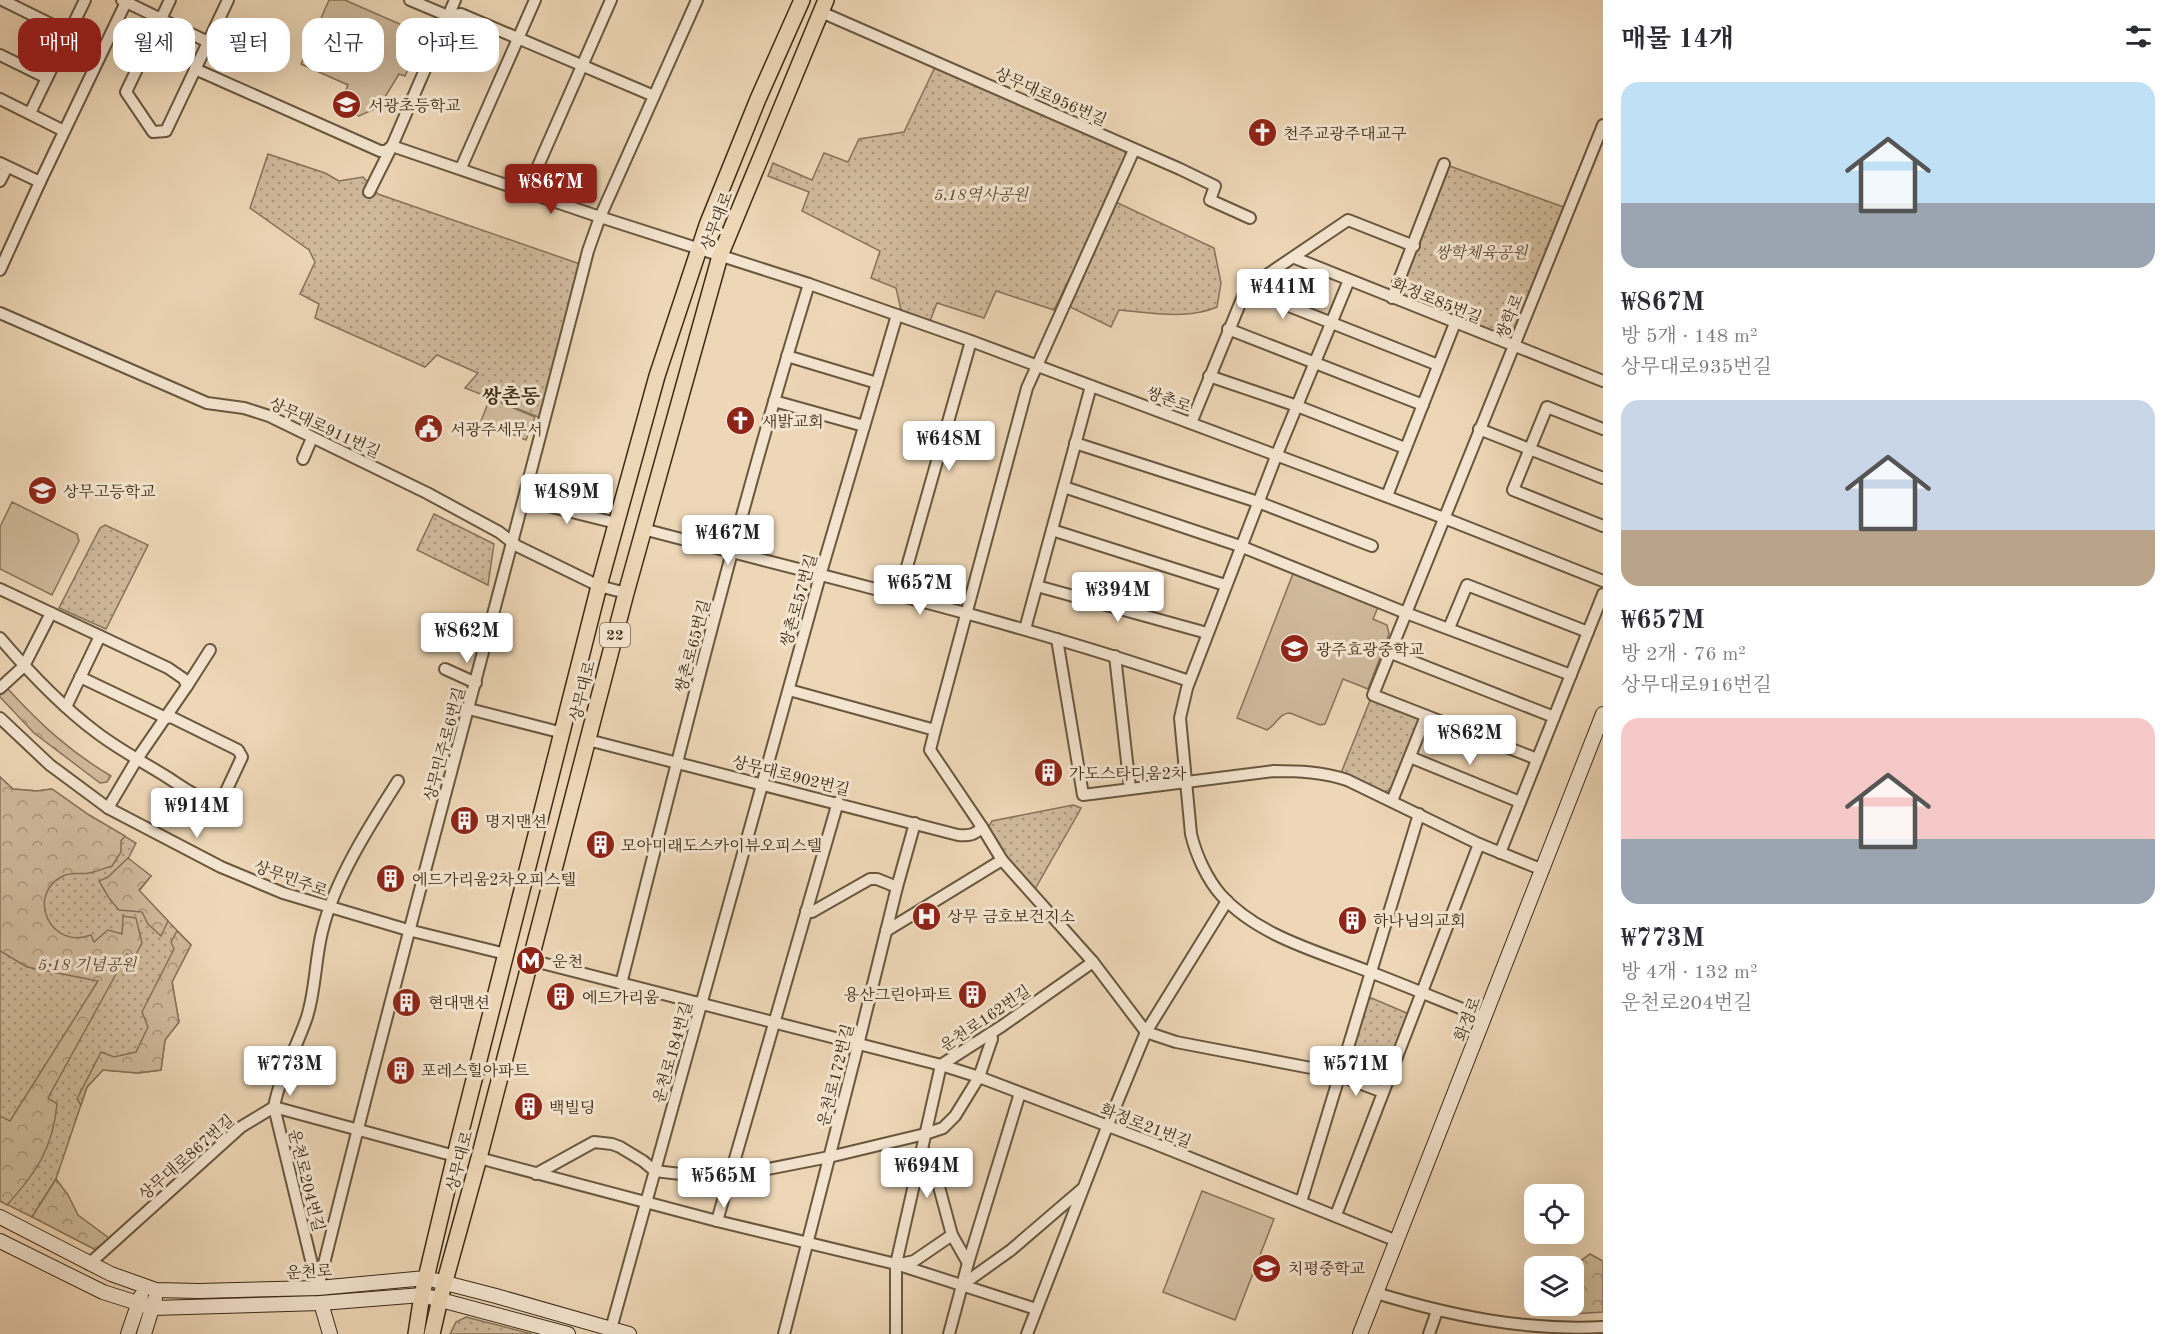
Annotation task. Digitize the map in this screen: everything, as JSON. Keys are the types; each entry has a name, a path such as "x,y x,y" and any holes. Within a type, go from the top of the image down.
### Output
{"main road":[{"name":"상무대로","path":"416,1334 422,1295 455,1156 599,586 657,376 699,249 753,110 799,1"},
{"name":"상무대로","path":"432,1334 643,529 720,256 824,6"}],"street":[{"path":"2,0 39,18"},
{"path":"76,18 85,0"},
{"path":"162,18 170,0"},
{"path":"219,18 228,0"},
{"path":"410,0 448,16 460,14 654,96"},
{"path":"369,192 392,146 455,0"},
{"path":"461,168 535,0"},
{"path":"527,191 611,0"},
{"name":"상무민주로6번길","path":"318,1288 408,930 476,684 588,251 600,217 697,0"},
{"path":"0,270 125,1 157,18"},
{"name":"상무대로956번길","path":"824,6 1215,186 1210,200 1250,218"},
{"path":"195,69 207,44"},
{"path":"0,56 47,78"},
{"name":"쌍촌로","path":"195,69 380,151 387,151 392,146 600,217 809,284 971,341 1276,454 1603,581"},
{"path":"30,113 50,72"},
{"path":"136,72 126,92 153,132 166,131 194,72"},
{"path":"0,99 64,131"},
{"name":"쌍학로","path":"1426,716 1373,695 1603,125"},
{"path":"1134,150 1027,388 930,750 1002,860 1094,962 1146,1032 1176,1042 1340,1075 1383,1092"},
{"path":"1392,298 1444,164"},
{"path":"0,181 4,165 39,182"},
{"path":"1191,423 1246,289 1348,220 1414,246"},
{"name":"화정로85번길","path":"1295,258 1513,347 1603,381"},
{"path":"1349,280 1276,454 1189,681 1180,718 1194,845 1211,881 1227,901 1259,925 1278,935 1485,1018"},
{"name":"쌍촌로65번길","path":"621,984 677,761 774,401 809,284"},
{"path":"1246,289 1438,365"},
{"name":"상무대로911번길","path":"0,313 207,403 258,412 407,483 499,532 517,546 599,586 626,593"},
{"name":"쌍촌로57번길","path":"763,783 820,576 897,315"},
{"path":"1387,496 1455,323"},
{"path":"1228,329 1423,405"},
{"path":"899,595 971,341"},
{"path":"787,356 877,383"},
{"path":"1209,376 1297,406 1405,448"},
{"path":"1025,629 1091,386"},
{"path":"774,401 864,426"},
{"path":"1603,429 1547,407 1513,490 1603,526"},
{"path":"1479,429 1603,478"},
{"path":"303,459 312,438"},
{"path":"1076,443 1258,502 1372,546"},
{"path":"1064,487 1240,546 1406,613 1570,675"},
{"path":"524,500 616,523"},
{"path":"643,529 1025,629 1189,681"},
{"path":"1052,530 1225,585"},
{"path":"1449,628 1467,585 1588,632"},
{"path":"1037,586 1207,633"},
{"path":"0,589 168,668 184,679 187,686"},
{"path":"1500,853 1603,594"},
{"path":"0,688 24,666 51,613"},
{"path":"66,707 100,636"},
{"path":"0,638 24,666 66,707 97,733 181,786 213,802 221,802 243,756 238,750 171,717 166,718 80,677"},
{"path":"1056,639 1083,795 1274,771 1300,771 1337,777 1479,844 1542,870"},
{"path":"108,808 137,759 210,650"},
{"path":"1391,653 1554,717"},
{"path":"1115,656 1130,788"},
{"path":"445,669 476,684"},
{"path":"789,690 935,730"},
{"path":"469,709 563,733"},
{"name":"화정로","path":"1360,1334 1603,714"},
{"path":"1392,801 1426,716 1537,759"},
{"name":"상무민주로","path":"0,718 51,765 108,808 237,874 283,893 329,907 408,930 506,954"},
{"name":"상무대로902번길","path":"588,740 967,836 976,834 982,827"},
{"path":"1410,757 1520,801"},
{"path":"398,781 357,850 329,907 322,932 314,990 306,1019 277,1092 274,1107 455,1156"},
{"name":"운천로184번길","path":"610,1329 763,783"},
{"path":"717,1221 838,802"},
{"path":"1301,1202 1419,814"},
{"name":"운천로172번길","path":"784,1334 915,823"},
{"path":"1336,1215 1479,844"},
{"path":"886,931 1002,860"},
{"path":"806,911 812,912 870,879 877,879 897,887"},
{"path":"1027,1334 1107,1126 1146,1032 1227,901"},
{"name":"화정로21번길","path":"530,960 941,1065 979,1077 1336,1215 1397,1241"},
{"name":"운천로162번길","path":"896,1334 896,1264 941,1065 1094,962"},
{"path":"536,1174 594,1142 612,1144 643,1161 655,1171 706,1177 732,1170 753,1172 830,1157 925,1134 944,1128 955,1116 979,1077 992,1039 991,1033"},
{"path":"949,1334 968,1263 1020,1093"},
{"name":"상무대로867번길","path":"89,1264 240,1127 274,1107"},
{"name":"운천로204번길","path":"274,1107 318,1288"},
{"path":"922,1150 931,1157 952,1235 968,1263"},
{"path":"479,1158 806,1244 896,1264 1036,1310"},
{"path":"962,1285 1011,1250 1084,1187"},
{"name":"운천로","path":"0,1217 89,1264 150,1288 199,1291 318,1288 426,1278 629,1334"},
{"path":"896,1264 914,1261 952,1235"},
{"name":"운천로","path":"0,1241 103,1292 146,1306 213,1308 422,1295 568,1334"},
{"path":"144,1334 150,1288"},
{"path":"1376,1293 1437,1311 1516,1325 1568,1331 1603,1327"},
{"path":"321,1303 330,1334"},
{"path":"128,1334 146,1306"},
{"path":"1429,1334 1437,1311"}],"green space":[{"path":"329,0 345,0 396,22 396,72 407,72 405,76 399,74 379,107 359,116 339,107 348,85 319,72 384,72 384,18 321,18"},
{"name":"5.18역사공원","path":"936,65 1124,150 1125,158 1107,198 1214,248 1221,283 1217,307 1181,314 1119,310 1111,327 1068,306 1080,279 1071,275 1054,310 996,291 984,318 937,303 930,321 901,310 896,288 871,278 880,251 802,211 809,192 768,176 773,163 812,180 824,153 848,162 859,139 904,132"},
{"path":"268,154 325,173 339,181 363,177 378,194 580,264 541,418 465,388 478,373 437,355 425,367 315,318 319,304 300,294 315,262 309,250 250,208"},
{"name":"쌍학체육공원","path":"1444,164 1569,209 1513,347 1392,298"},
{"path":"490,398 535,417 526,440 481,421"},
{"path":"12,502 77,534 79,541 52,595 0,569 0,527"},
{"path":"434,514 494,544 488,585 417,550"},
{"path":"105,525 148,545 106,629 59,608 100,528"},
{"path":"1294,571 1379,605 1373,619 1387,625 1389,634 1368,689 1343,679 1325,724 1320,725 1286,713 1267,730 1237,718"},
{"path":"7,688 56,736 111,776 107,782 100,783 34,733 0,697 0,694"},
{"path":"1371,698 1419,717 1421,722 1394,789 1383,792 1341,773"},
{"name":"5·18 기념공원","path":"0,777 13,789 37,791 52,789 89,815 136,843 128,859 151,876 139,891 191,945 172,982 179,1022 165,1040 161,1070 138,1073 103,1070 87,1087 56,1179 32,1217 0,1201"},
{"path":"0,777 13,789 37,791 52,789 89,815 125,836 121,841 121,852 112,866 85,874 65,875 51,886 45,897 45,908 48,919 55,929 77,938 91,935 94,942 108,930 122,934 123,916 136,918 142,943 134,958 127,954 48,1098 57,1104 52,1134 35,1171 7,1205 0,1201 0,1116 10,1121 98,981 27,967 0,951"},
{"path":"1073,805 1081,808 1035,889 1008,861 988,828 992,821"},
{"path":"128,858 151,876 139,890 168,921 161,936 148,924 142,912 119,910 99,881 108,877"},
{"path":"177,931 191,945 172,982 179,1022 165,1040 161,1070 138,1073 103,1070 87,1087 81,1105 77,1099 101,1052 114,1057 136,1052 148,1027 142,1012 174,949 171,942"},
{"path":"1369,997 1409,1014 1383,1082 1378,1085 1349,1073 1347,1067"},
{"path":"56,1179 68,1195 78,1215 109,1238 96,1250 32,1217"},
{"path":"1202,1191 1274,1219 1235,1320 1163,1292"},
{"path":"1590,1254 1603,1261 1603,1312 1584,1313 1584,1258"},
{"path":"466,1317 532,1334 450,1334 456,1322"}],"place":[{"name":"서광초등학교","path":"347,105"},
{"name":"천주교광주대교구","path":"1262,133"},
{"name":"새밝교회","path":"741,421"},
{"name":"서광주세무서","path":"429,429"},
{"name":"상무고등학교","path":"42,491"},
{"name":"광주효광중학교","path":"1295,649"},
{"name":"가도스타디움2차","path":"1048,773"},
{"name":"명지맨션","path":"464,821"},
{"name":"모아미래도스카이뷰오피스텔","path":"600,845"},
{"name":"에드가리움2차오피스텔","path":"391,879"},
{"name":"상무 금호보건지소","path":"926,916"},
{"name":"하나님의교회","path":"1352,920"},
{"name":"운천","path":"531,961"},
{"name":"용산그린아파트","path":"973,994"},
{"name":"에드가리움","path":"561,997"},
{"name":"현대맨션","path":"407,1002"},
{"name":"포레스힐아파트","path":"400,1070"},
{"name":"백빌딩","path":"528,1107"},
{"name":"치평중학교","path":"1267,1268"}],"district":[{"name":"쌍촌동","path":"511,396"}]}
